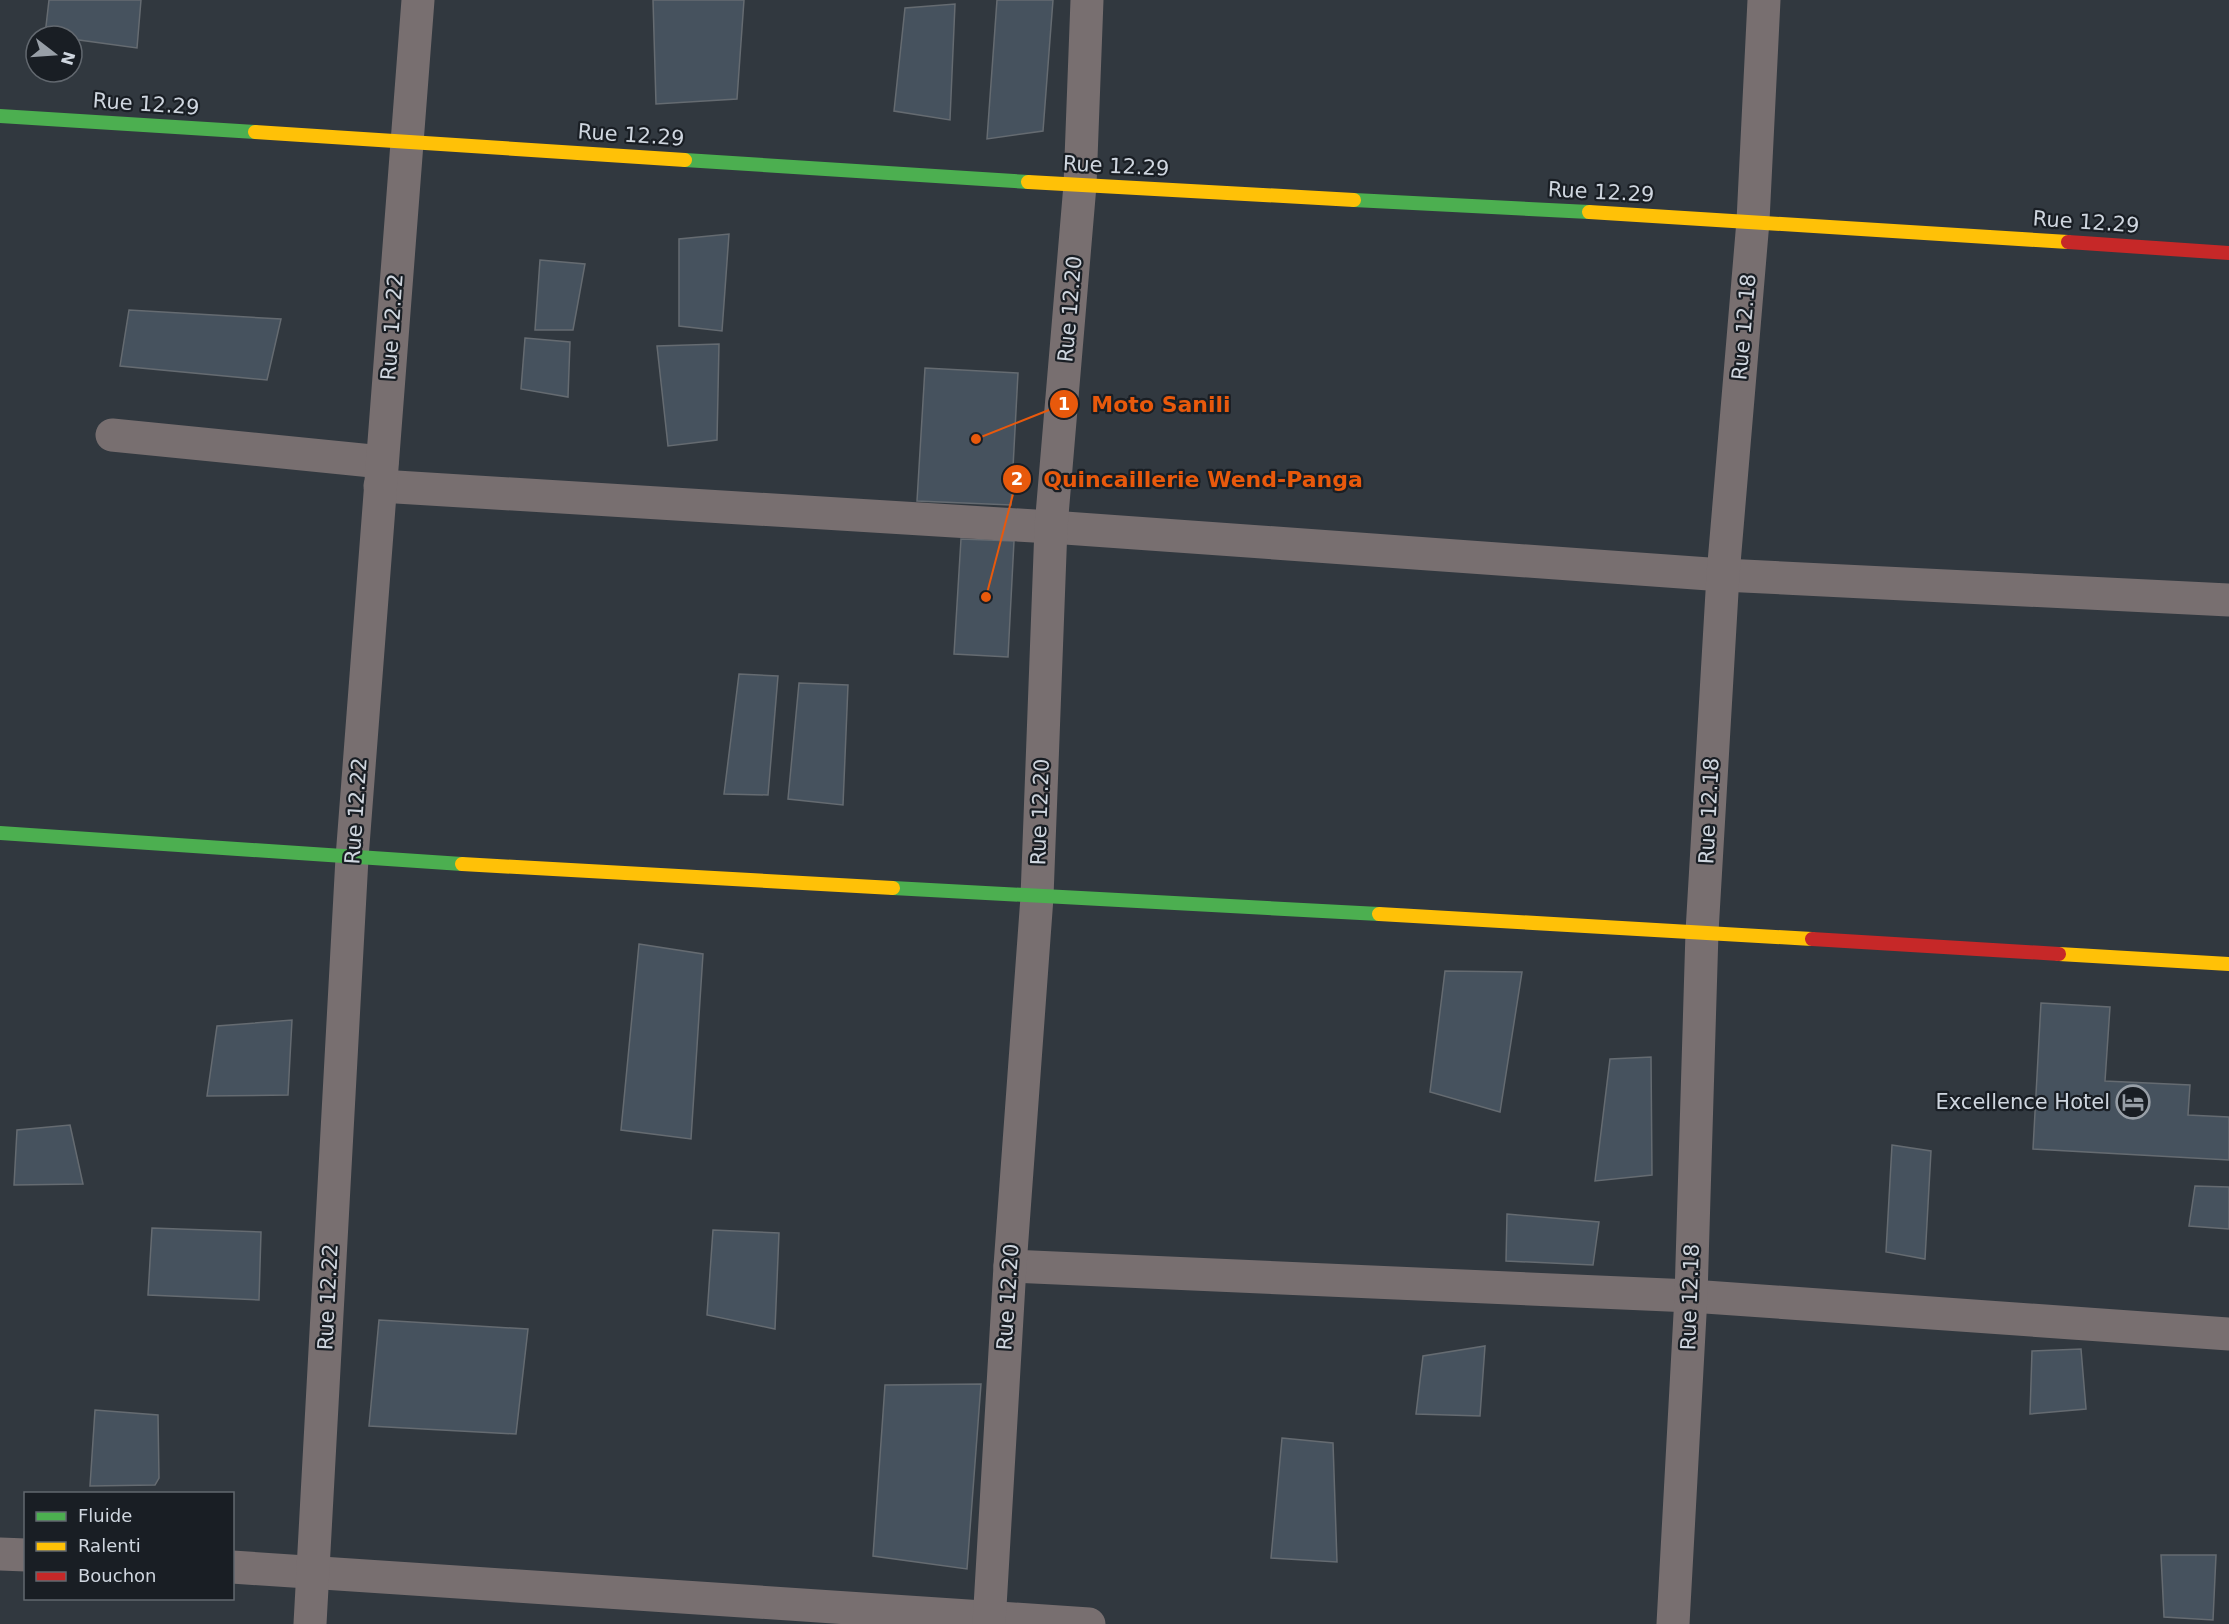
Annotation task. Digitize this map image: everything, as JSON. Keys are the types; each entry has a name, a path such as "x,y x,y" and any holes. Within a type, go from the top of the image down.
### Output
{"street":[{"name":"Rue 12.22","path":"310,1624 352,858 418,0"},
{"name":"Rue 12.20","path":"989,1621 1010,1266 1037,897 1051,527 1080,185 1087,0"},
{"name":"Rue 12.18","path":"1673,1624 1691,1296 1702,932 1723,575 1753,220 1764,0"},
{"name":"Rue 12.29","path":"0,116 1080,185 1753,220 2229,253"},
{"path":"112,435 381,474 1051,527 1723,575 2229,600"},
{"path":"0,832 352,858 1702,932 2229,964"},
{"path":"1010,1266 1691,1296 2229,1334"},
{"path":"0,1554 24,1555"},
{"path":"234,1567 989,1621 1089,1624"}],"building":[{"path":"49,0 141,0 137,48 84,41 84,24 46,24"},
{"path":"653,0 744,0 737,99 656,104"},
{"path":"997,0 1053,0 1043,131 987,139"},
{"path":"955,4 950,120 894,111 905,8"},
{"path":"729,234 722,331 679,326 679,239"},
{"path":"540,260 585,264 573,330 535,330"},
{"path":"129,310 281,319 267,380 120,366"},
{"path":"525,338 570,342 568,397 521,389"},
{"path":"719,344 717,440 668,446 657,346"},
{"path":"925,368 1018,373 1011,505 917,501"},
{"path":"961,539 1014,541 1008,657 954,654"},
{"path":"739,674 778,676 768,795 724,794"},
{"path":"799,683 848,685 843,805 788,799"},
{"path":"639,944 703,954 691,1139 621,1130"},
{"path":"1445,971 1522,972 1500,1112 1430,1092"},
{"path":"2041,1003 2110,1007 2105,1081 2190,1085 2188,1115 2229,1117 2229,1160 2033,1149"},
{"path":"292,1020 288,1095 207,1096 217,1026"},
{"path":"1651,1057 1652,1175 1595,1181 1610,1059"},
{"path":"70,1125 83,1184 14,1185 17,1130"},
{"path":"1892,1145 1931,1151 1925,1259 1886,1252"},
{"path":"2195,1186 2229,1187 2229,1229 2189,1226"},
{"path":"1507,1214 1599,1222 1593,1265 1506,1261"},
{"path":"152,1228 261,1232 259,1300 148,1295"},
{"path":"713,1230 779,1233 775,1329 707,1315"},
{"path":"379,1320 528,1329 516,1434 369,1426"},
{"path":"1485,1346 1480,1416 1416,1414 1423,1356"},
{"path":"2081,1349 2086,1409 2030,1414 2032,1351"},
{"path":"981,1384 967,1569 873,1556 885,1385"},
{"path":"95,1410 158,1415 159,1478 155,1485 90,1486"},
{"path":"1282,1438 1333,1443 1337,1562 1271,1558"},
{"path":"2161,1555 2216,1555 2213,1620 2164,1617"}],"traffic: fast":[{"path":"0,116 255,132"},
{"path":"685,160 1028,182"},
{"path":"1354,200 1589,212"},
{"path":"0,833 462,864"},
{"path":"893,888 1379,914"}],"traffic: slow":[{"path":"255,132 685,160"},
{"path":"1028,182 1354,200"},
{"path":"1589,212 2068,242"},
{"path":"462,864 893,888"},
{"path":"1379,914 1812,939"},
{"path":"2059,954 2229,964"}],"traffic: jam":[{"path":"2068,242 2229,253"},
{"path":"1812,939 2059,954"}],"place":[{"name":"Moto Sanili","path":"976,439"},
{"name":"Quincaillerie Wend-Panga","path":"986,597"},
{"name":"Excellence Hotel","path":"2133,1102"}]}
